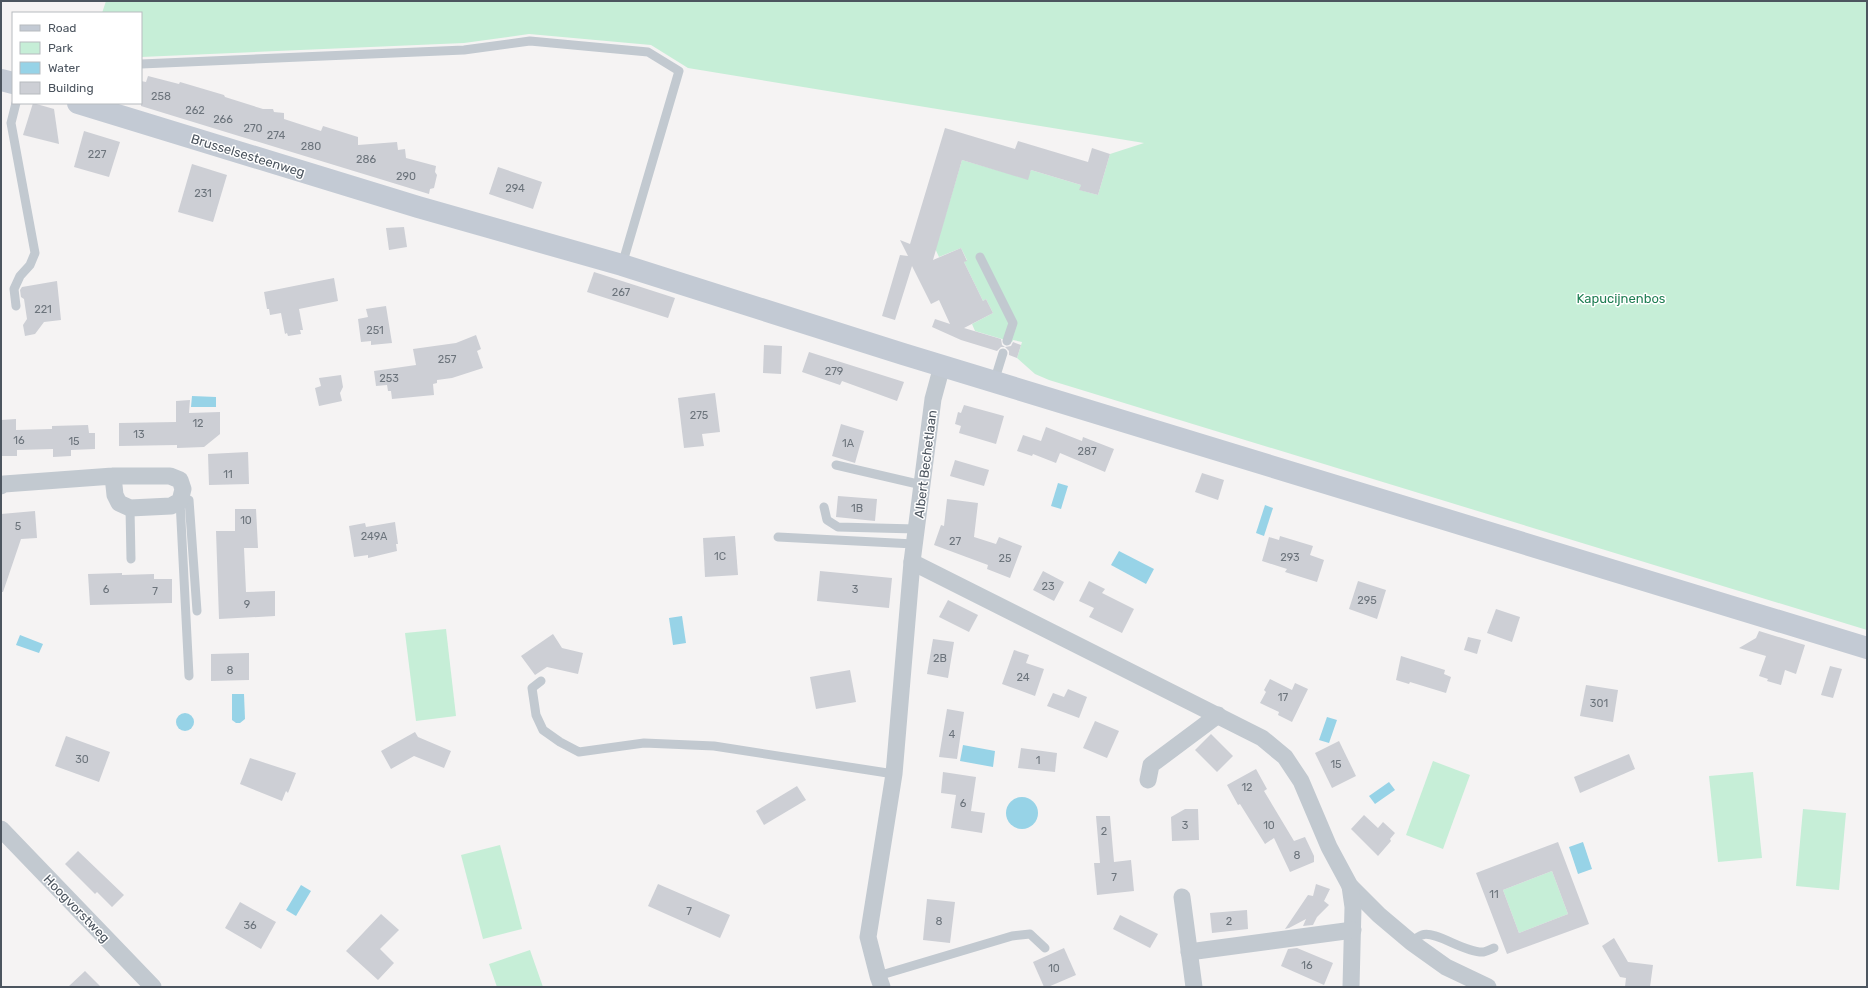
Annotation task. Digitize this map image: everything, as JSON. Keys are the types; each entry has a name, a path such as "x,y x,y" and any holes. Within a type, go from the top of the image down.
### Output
{"street":[{"path":"1,80 12,83"},
{"name":"Brusselsesteenweg","path":"81,104 418,207 622,265 994,382 1867,648"},
{"name":"Albert Bechetlaan","path":"880,981 868,937 894,774 912,562 933,399 942,366"},
{"path":"1,486 4,484 113,476 170,476 180,480 183,489 180,501 171,506 130,508 119,503 115,495 113,476"},
{"path":"912,562 1262,738 1285,757 1301,781 1329,847 1350,886 1379,915 1411,942 1446,967 1488,987"},
{"path":"1148,780 1151,765 1218,715"},
{"name":"Hoogvorstweg","path":"1,829 153,987"},
{"path":"1350,886 1353,907 1351,987"},
{"path":"1182,897 1194,987"},
{"path":"1189,952 1353,930"}],"lane":[{"path":"142,64 464,50 530,41 648,52 679,72 622,265"},
{"path":"16,104 11,123 35,253 30,264 20,276 14,289 16,306"},
{"path":"980,257 1012,323 1007,341"},
{"path":"994,382 1003,353"},
{"path":"836,465 922,485"},
{"path":"189,676 180,501 189,500 196,611"},
{"path":"824,507 827,520 838,527 915,537"},
{"path":"130,508 131,559"},
{"path":"778,537 915,537"},
{"path":"540,681 532,688 536,715 543,730 560,742 579,752 644,743 714,746 894,774"},
{"path":"880,981 1012,936 1030,934 1045,948"},
{"path":"1411,942 1422,935 1435,935 1468,949 1483,952 1494,948"}],"green space":[{"name":"Kapucijnenbos","path":"106,1 1867,1 1867,630 1049,380 1035,374 1017,358 1022,342 1013,340 1012,342 975,331 972,324 993,313 986,299 983,301 964,262 967,260 961,248 939,257 933,244 939,237 962,160 1027,179 1031,170 1081,185 1080,190 1098,195 1110,154 1144,143 688,68 651,45 529,34 464,43 142,57 142,12 102,12"},
{"path":"446,629 456,716 416,721 405,633"},
{"path":"1433,761 1470,775 1443,849 1406,835"},
{"path":"1753,772 1762,858 1718,862 1709,776"},
{"path":"1803,809 1846,813 1839,890 1796,886"},
{"path":"500,845 522,929 483,939 461,855"},
{"path":"1552,871 1568,914 1519,933 1503,890"},
{"path":"530,950 543,987 497,987 489,964"}],"water":[{"path":"192,396 216,397 216,407 191,407"},
{"path":"1058,483 1068,486 1061,509 1051,506"},
{"path":"1265,505 1273,508 1264,536 1256,533"},
{"path":"1119,551 1154,569 1146,584 1111,565"},
{"path":"682,616 686,643 673,645 669,618"},
{"path":"20,635 43,644 39,653 16,645"},
{"path":"232,694 244,694 245,719 240,723 236,723 232,720"},
{"path":"185,713 191,716 194,722 191,728 185,731 179,728 176,722 179,716"},
{"path":"1327,717 1337,720 1329,743 1319,740"},
{"path":"963,745 995,751 993,767 960,761"},
{"path":"1389,782 1395,790 1375,804 1369,796"},
{"path":"1022,797 1033,802 1038,813 1033,824 1022,829 1011,824 1006,813 1011,802"},
{"path":"1583,842 1592,869 1578,874 1569,847"},
{"path":"301,885 311,891 296,916 286,910"}],"building":[{"path":"148,76 179,84 180,82 224,95 225,97 263,109 273,109 274,112 284,113 284,119 321,131 323,126 358,137 358,145 397,142 398,150 405,149 406,158 436,166 435,172 437,175 434,188 430,189 429,194 141,106 142,81 146,82"},
{"path":"33,104 54,109 59,144 23,135"},
{"path":"945,128 1015,149 1018,141 1088,162 1092,148 1110,154 1098,195 1079,190 1081,185 1031,170 1028,180 962,160 933,260 961,248 967,261 964,262 983,301 986,299 993,313 964,328 1001,339 1002,345 1005,347 1001,347 997,351 961,340 932,327 935,319 950,324 939,300 931,304 912,266 895,320 882,316 900,255 908,256 900,240 910,244"},
{"path":"84,131 120,142 109,177 74,167"},
{"path":"192,164 227,175 213,222 178,212"},
{"path":"498,167 542,182 533,209 489,194"},
{"path":"404,227 407,247 389,250 386,228"},
{"path":"594,272 675,298 668,318 587,292"},
{"path":"334,278 338,301 299,309 303,330 300,330 301,334 288,336 287,333 285,334 281,313 270,315 269,309 267,309 264,292"},
{"path":"57,281 61,320 44,322 35,334 25,336 23,325 27,319 24,299 21,297 20,290 22,287"},
{"path":"386,306 392,343 371,345 371,341 361,342 358,319 368,317 366,309"},
{"path":"476,335 481,349 477,351 483,368 452,378 437,380 437,383 433,384 434,395 392,399 391,391 388,391 387,385 376,386 374,371 416,365 413,349 456,343"},
{"path":"1013,342 1021,345 1017,358 1009,355 1009,351 1005,347 1011,346"},
{"path":"764,345 782,346 781,374 763,373"},
{"path":"809,352 904,382 897,401 842,381 840,385 802,372"},
{"path":"341,375 343,387 340,393 342,401 319,406 315,388 321,386 319,378"},
{"path":"715,393 720,432 702,434 704,446 684,448 678,398"},
{"path":"190,400 189,413 220,412 220,434 204,447 177,448 177,445 119,446 119,423 176,422 176,401"},
{"path":"964,405 1004,416 996,444 959,433 961,426 955,424 958,412 961,413"},
{"path":"16,419 16,430 52,429 52,426 88,425 89,433 95,433 95,449 71,450 71,456 53,457 53,449 17,450 17,456 1,456 1,420"},
{"path":"841,424 864,431 855,463 832,456"},
{"path":"1046,427 1082,441 1083,437 1114,449 1105,472 1060,453 1056,463 1033,454 1032,456 1017,451 1023,435 1041,441"},
{"path":"248,452 249,484 209,485 208,454"},
{"path":"955,460 989,470 984,486 950,476"},
{"path":"1202,473 1224,480 1218,500 1195,492"},
{"path":"838,496 877,499 875,521 836,517"},
{"path":"947,499 978,503 974,537 996,544 999,537 1022,546 1010,578 987,569 988,565 934,545 941,525 944,526"},
{"path":"235,509 256,509 258,548 244,548 246,592 275,591 275,616 219,619 216,531 235,531"},
{"path":"35,511 37,538 21,539 3,592 1,592 1,514"},
{"path":"395,522 398,544 396,544 397,551 368,558 368,555 354,557 349,526 365,523 366,527"},
{"path":"735,536 738,575 705,577 703,538"},
{"path":"1280,536 1313,546 1310,555 1324,560 1317,582 1285,572 1287,569 1262,561 1269,537 1279,540"},
{"path":"820,571 892,578 889,608 817,601"},
{"path":"1043,571 1064,582 1054,601 1033,590"},
{"path":"122,573 122,575 154,574 154,579 172,579 172,603 90,605 88,574"},
{"path":"1089,581 1105,589 1102,593 1134,609 1122,633 1089,617 1094,608 1079,601"},
{"path":"1358,581 1386,590 1377,619 1349,609"},
{"path":"948,600 978,615 969,632 939,617"},
{"path":"1496,609 1520,617 1512,642 1487,633"},
{"path":"1759,631 1805,645 1796,674 1785,670 1781,685 1767,681 1768,679 1759,676 1766,656 1739,648 1756,638"},
{"path":"553,634 562,648 583,653 578,674 547,667 535,675 521,656"},
{"path":"1468,637 1481,640 1477,654 1464,650"},
{"path":"933,639 954,642 948,678 927,674"},
{"path":"1014,650 1029,655 1026,663 1044,669 1035,696 1002,684"},
{"path":"249,653 249,680 211,681 211,654"},
{"path":"1401,656 1445,670 1444,674 1451,677 1446,693 1410,682 1409,684 1396,680"},
{"path":"1830,666 1842,669 1833,698 1821,695"},
{"path":"850,670 856,702 816,709 810,677"},
{"path":"1270,679 1292,690 1295,683 1308,689 1292,722 1278,715 1279,712 1260,703 1266,692 1264,690"},
{"path":"1586,685 1618,690 1613,722 1580,716"},
{"path":"1068,689 1087,697 1079,718 1047,706 1053,693 1064,697"},
{"path":"947,709 964,712 957,759 939,757"},
{"path":"1095,721 1119,731 1107,758 1083,748"},
{"path":"415,732 418,737 451,751 444,768 414,756 391,769 381,751"},
{"path":"1211,734 1233,756 1217,772 1195,750"},
{"path":"66,736 110,752 99,782 55,766"},
{"path":"1339,741 1356,776 1332,788 1315,753"},
{"path":"1021,748 1057,753 1055,772 1018,768"},
{"path":"1629,754 1635,769 1580,793 1574,777"},
{"path":"250,758 296,773 288,793 286,791 282,801 240,784"},
{"path":"1256,769 1267,789 1264,791 1294,841 1305,837 1314,856 1314,862 1290,872 1274,838 1265,844 1240,804 1238,805 1227,785"},
{"path":"943,772 976,777 971,811 985,813 982,833 951,828 956,795 941,793"},
{"path":"797,786 806,800 764,825 756,811"},
{"path":"1185,809 1198,809 1199,840 1172,841 1171,817"},
{"path":"1364,815 1378,828 1383,822 1395,833 1390,839 1391,841 1378,856 1351,829"},
{"path":"1096,816 1110,816 1114,862 1131,860 1134,891 1097,895 1094,863 1100,863"},
{"path":"1558,842 1589,924 1507,954 1476,873","holes":["1552,871 1568,914 1519,933 1503,890"]},
{"path":"78,851 124,895 112,907 97,892 95,894 65,864"},
{"path":"658,884 730,915 720,938 648,906"},
{"path":"1316,884 1330,889 1324,901 1329,905 1317,917 1313,925 1303,926 1306,919 1285,929 1308,895 1313,896"},
{"path":"927,899 955,902 950,943 923,940"},
{"path":"240,902 276,922 261,949 225,928"},
{"path":"1247,910 1248,929 1212,933 1210,913"},
{"path":"381,914 399,930 380,949 394,963 378,980 346,951"},
{"path":"1120,915 1158,934 1150,948 1113,929"},
{"path":"1614,938 1628,962 1653,965 1650,987 1625,987 1626,978 1620,977 1602,946"},
{"path":"1064,948 1076,975 1048,987 1044,987 1033,962"},
{"path":"1297,948 1333,963 1324,985 1281,966 1288,949"},
{"path":"85,971 101,987 68,987"}]}
